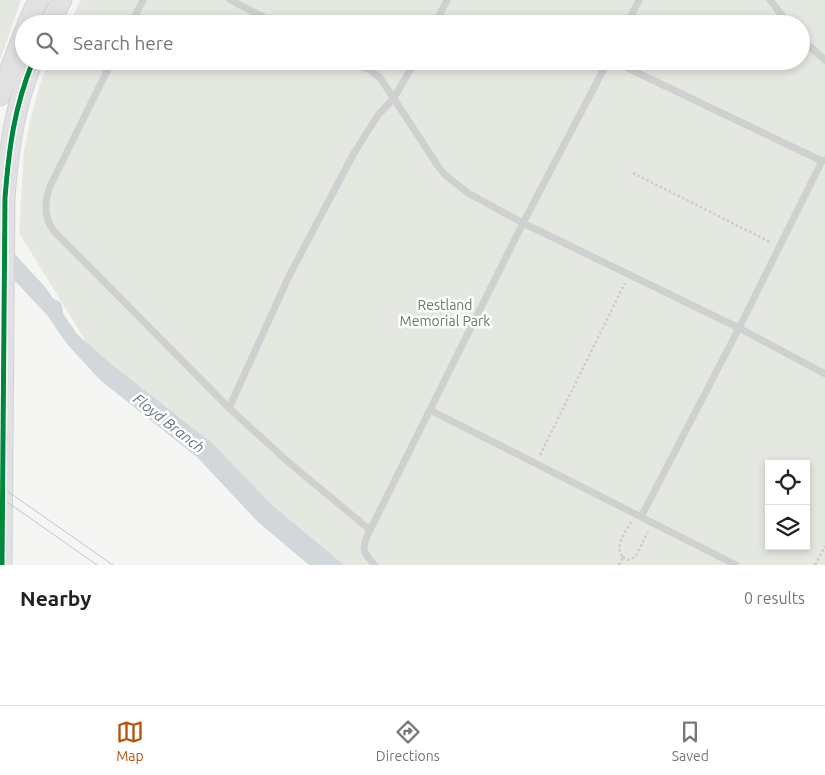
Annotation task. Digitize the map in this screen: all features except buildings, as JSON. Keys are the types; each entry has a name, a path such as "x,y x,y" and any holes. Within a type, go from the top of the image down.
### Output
{"street":[{"path":"31,15 38,0"},
{"path":"54,15 62,0"},
{"path":"0,96 15,56"},
{"path":"2,565 2,342 5,198 9,147 21,94 30,70"}],"lane":[{"path":"136,15 143,0"},
{"path":"230,0 259,15"},
{"path":"440,15 447,0"},
{"path":"632,15 639,0"},
{"path":"770,0 782,15"},
{"path":"810,47 825,60"},
{"path":"108,70 50,186 45,204 48,223 229,408 370,530"},
{"path":"370,70 381,79 444,174 468,193 523,223 739,328 825,374"},
{"path":"229,408 290,274 354,153 378,115 394,98 410,70"},
{"path":"375,565 366,556 364,549 365,540 523,223 603,70"},
{"path":"632,70 824,160 739,328 638,515"},
{"path":"430,410 736,565"}],"path":[{"path":"633,173 779,247"},
{"path":"535,463 629,275"},
{"path":"638,515 619,545 620,553 628,560 634,557 652,522"},
{"path":"815,565 825,546"},
{"path":"619,565 623,557"}],"green space":[{"path":"0,0 21,0 15,15 0,60"},
{"name":"Restland Memorial Park","path":"81,0 825,0 825,565 338,565 95,356 19,233 24,151 31,117 45,70 810,70 810,15 74,15"}],"water":[{"path":"0,238 46,288 77,334 111,364 213,444 273,506 344,565 309,565 258,522 198,458 100,380 67,344 47,315 0,265"}],"waterway":[{"name":"Floyd Branch","path":"51,300 59,304 61,312"}],"tram line":[{"path":"0,486 113,565"},
{"path":"0,497 97,565"}],"cycle path":[{"path":"2,565 5,198 13,128 21,95 30,70"}]}
